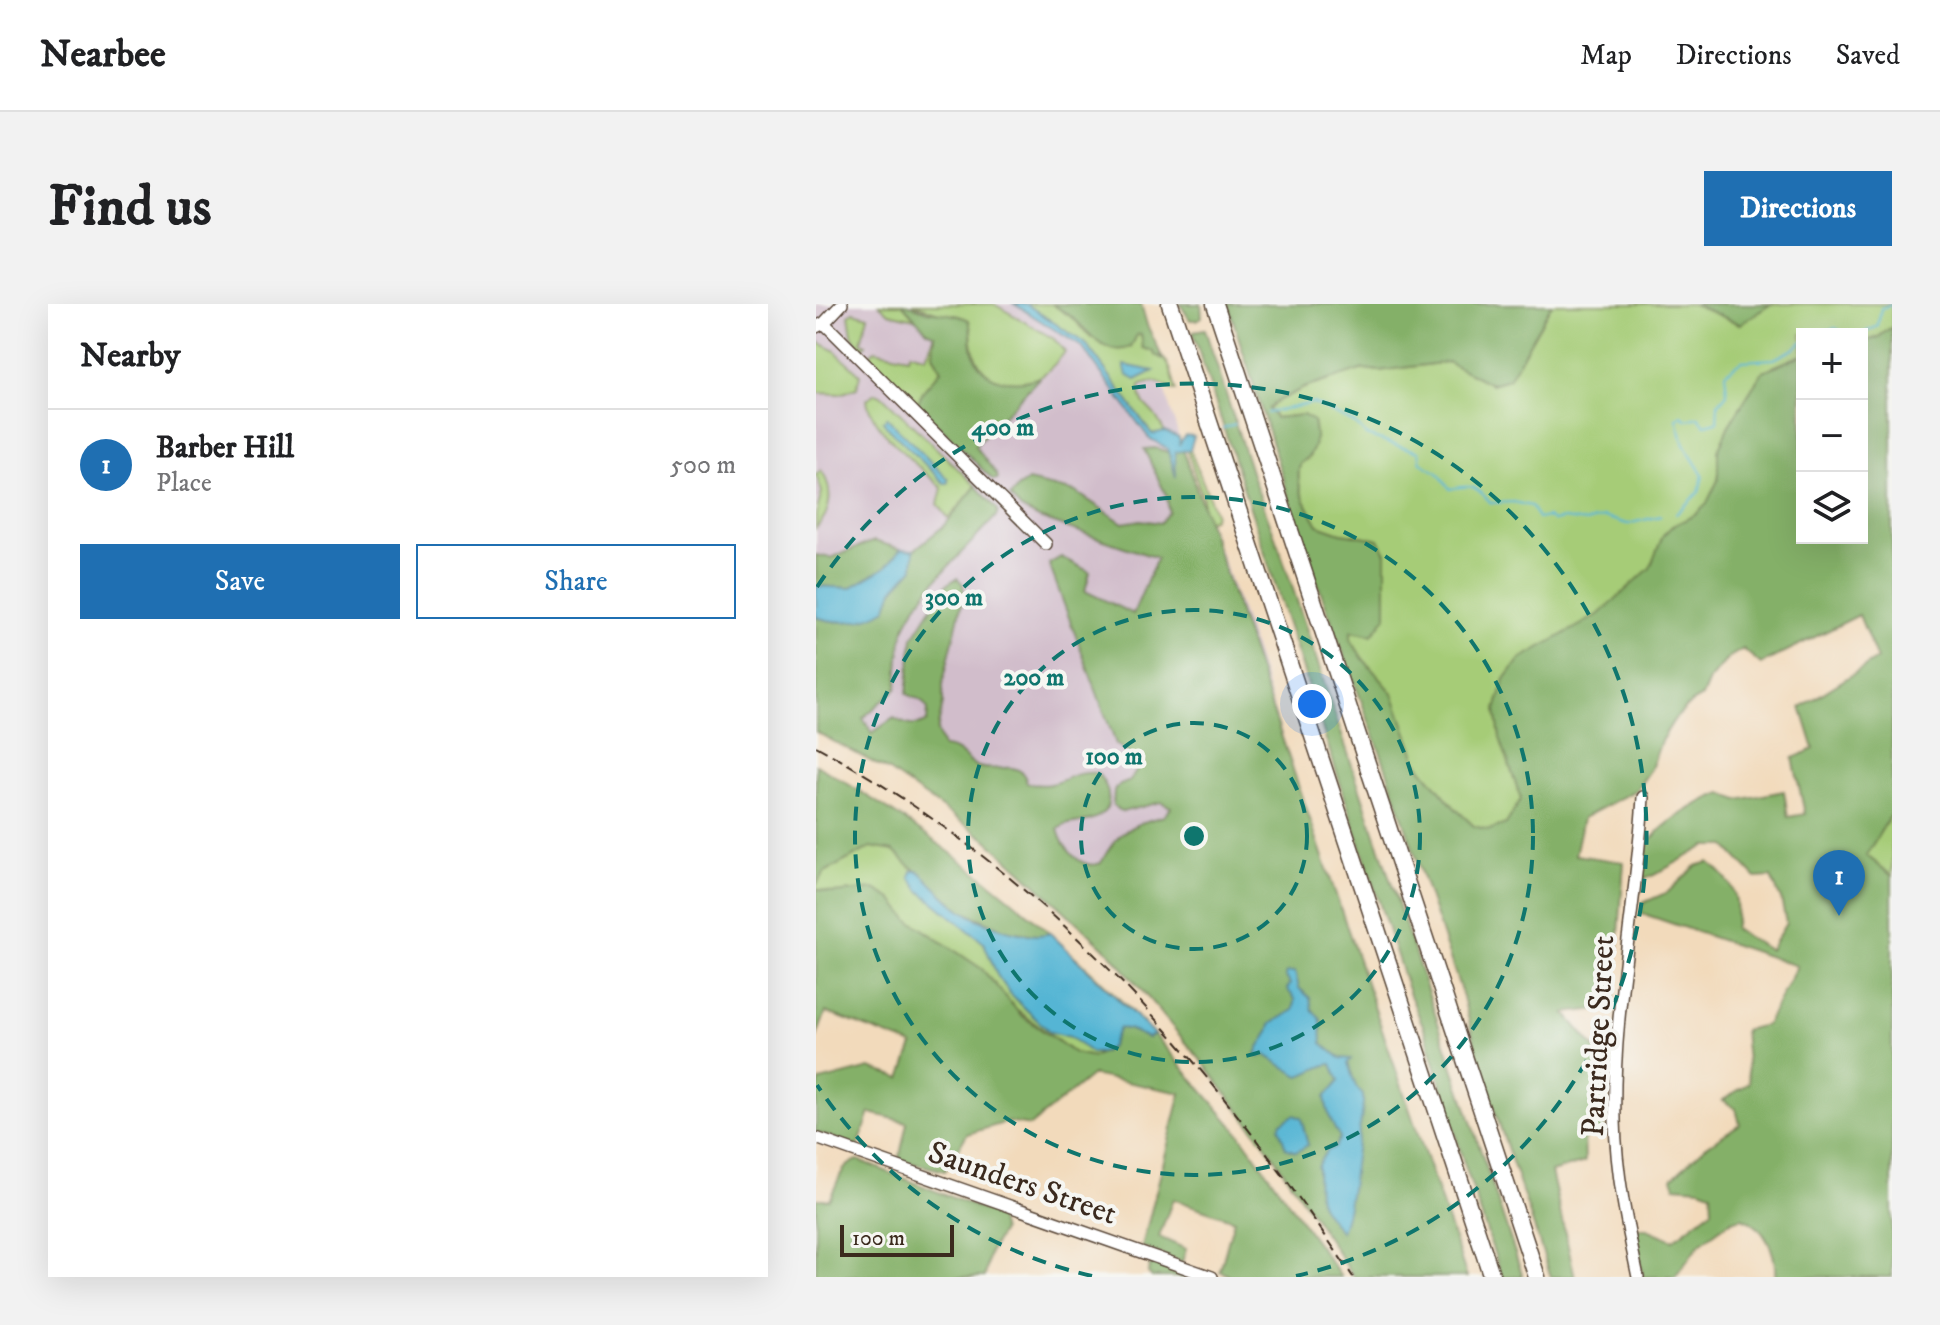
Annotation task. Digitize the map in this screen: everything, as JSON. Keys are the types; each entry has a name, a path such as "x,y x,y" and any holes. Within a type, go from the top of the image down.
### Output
{"highway":[{"path":"1170,304 1492,1277"},
{"path":"1215,304 1537,1277"}],"street":[{"path":"842,304 820,325 1046,544"},
{"name":"Partridge Street","path":"1638,1277 1622,1201 1615,1117 1632,894 1643,797"},
{"name":"Saunders Street","path":"816,1138 1212,1277"}],"shaded area":[{"path":"816,304 1137,304 1183,449 1249,632 1311,824 1467,1277 1273,1147 1110,953 987,840 889,771 816,732"}],"green space":[{"path":"879,304 902,304 915,319 889,313"},
{"path":"902,304 969,320 977,362 991,376 1009,381 1040,377 975,446 998,479 993,480 917,404 941,370 933,354 935,335 927,331"},
{"path":"913,304 994,304 1054,339 1065,352 1035,379 1020,382 1001,380 985,372 980,365 973,349 971,329 948,316"},
{"path":"1026,304 1052,304 1074,319 1091,338 1141,334 1166,362 1173,378 1176,391 1157,383 1140,386 1143,402 1165,431 1152,434 1087,345"},
{"path":"1052,304 1141,304 1163,359 1143,348 1141,334 1137,335 1131,347 1121,350 1105,347"},
{"path":"1180,304 1201,304 1202,317 1190,320"},
{"path":"1228,304 1552,304 1509,379 1491,384 1448,362 1379,371 1364,369 1304,388 1273,403 1268,409 1275,418 1303,415 1313,421 1314,445 1310,455 1300,464 1299,480 1303,496 1318,525 1341,533 1379,539 1386,553 1386,617 1372,635 1351,631 1351,640 1393,693 1418,764 1474,826 1489,830 1506,824 1521,799 1500,738 1496,710 1505,679 1520,659 1598,615 1650,568 1663,535 1706,505 1718,480 1718,451 1728,427 1763,371 1796,357 1796,544 1868,544 1868,340 1892,327 1892,813 1866,855 1892,876 1892,1277 1775,1277 1774,1259 1768,1242 1757,1227 1742,1218 1731,1221 1700,1244 1675,1277 1643,1277 1633,1228 1647,1229 1673,1240 1712,1210 1711,1192 1675,1186 1672,1178 1705,1147 1740,1124 1736,1109 1723,1100 1749,1083 1744,1030 1766,1025 1797,966 1641,913 1643,903 1668,892 1696,866 1709,862 1734,891 1737,908 1734,929 1770,950 1786,923 1781,899 1771,877 1756,878 1726,846 1706,846 1642,879 1644,854 1648,844 1665,826 1689,809 1722,793 1738,800 1784,791 1788,817 1805,814 1793,758 1814,749 1801,707 1877,659 1859,615 1761,664 1743,649 1728,658 1709,680 1702,697 1674,720 1661,741 1651,769 1636,790 1583,818 1575,855 1624,862 1614,1007 1565,1013 1607,1063 1604,1129 1584,1133 1585,1162 1551,1172 1575,1277 1551,1277 1483,1076 1463,997 1384,762 1306,552"},
{"path":"1552,304 1693,304 1740,324 1770,304 1892,304 1892,327 1877,338 1868,340 1868,328 1796,328 1796,357 1763,371 1728,427 1751,441 1668,560 1533,774 1501,864 1418,764 1377,675 1351,640 1350,631 1363,632 1386,617 1386,553 1378,539 1341,533 1318,525 1303,496 1299,480 1300,464 1310,457 1303,415 1276,418 1268,409 1273,403 1304,388 1364,369 1379,371 1448,362 1491,384 1509,379"},
{"path":"1693,304 1771,304 1740,324"},
{"path":"854,312 868,316 861,342 866,344 861,350 852,335 849,315"},
{"path":"1205,329 1523,1277 1502,1277 1463,1160 1425,1030 1409,993 1194,337 1193,331"},
{"path":"935,334 933,354 941,371 924,390 917,404 870,362 871,353 875,350 908,357 910,352 926,357"},
{"path":"816,341 834,350 860,374 857,388 840,394 816,393"},
{"path":"876,393 976,486 949,519 938,504 942,488 897,447 870,410 867,399"},
{"path":"1155,448 1171,453 1171,462 1175,452 1183,449 1467,1277 1354,1277 1269,1150 1205,1065 1110,953 987,840 889,771 816,732 816,617 852,621 886,609 893,590 913,568 914,550 945,525 976,486 998,510 997,515 916,606 903,636 897,688 863,718 872,733 894,718 910,725 927,722 928,709 922,701 907,694 913,637 946,585 957,578 963,584 964,594 943,682 943,703 937,731 943,747 959,752 976,766 1019,770 1027,783 1038,785 1056,783 1078,774 1097,773 1108,793 1104,812 1090,820 1058,829 1068,850 1086,864 1101,863 1113,843 1126,830 1164,816 1171,807 1161,802 1122,812 1113,805 1114,790 1130,781 1137,770 1130,755 1116,744 1049,564 1061,557 1090,572 1085,591 1133,614 1157,558 1039,518 1021,509 1010,497 1028,481 1076,492 1123,523 1141,520 1160,523 1169,512 1167,497 1144,449"},
{"path":"1187,450 1190,450 1215,512 1210,520 1202,518 1203,499"},
{"path":"821,470 828,485 829,500 825,515 816,528 822,492 816,475"},
{"path":"874,541 901,549 886,567 850,588 816,586 816,555 831,558"},
{"path":"816,765 908,823 995,888 1077,958 1154,1034 1110,1048 1093,1057 1074,1053 1015,1008 816,974"},
{"path":"816,765 937,843 995,886 1050,933 1043,936 1008,931 962,911 893,851 871,847 823,873 816,886"},
{"path":"1892,813 1892,876 1866,855"},
{"path":"816,889 833,893 875,889 892,899 908,919 982,969 1021,1015 1074,1053 1093,1057 1110,1048 1119,1028 1148,1038 1154,1034 1239,1133 1341,1277 1233,1277 1220,1271 1234,1220 1173,1199 1159,1237 1186,1249 1182,1263 1142,1247 1181,1093 1092,1075 1030,1126 1007,1122 967,1134 945,1171 899,1160 907,1122 870,1113 858,1147 816,1132 816,1093 820,1081 870,1068 901,1078 913,1045 826,1012 816,1039"},
{"path":"858,1160 998,1216 1002,1231 990,1252 985,1277 816,1277 816,1199 829,1199 842,1171"},
{"path":"1160,1262 1193,1277 1152,1277 1148,1273 1149,1266"}],"water":[{"path":"1014,304 1026,304 1087,345 1152,434 1165,431 1179,437 1180,443 1185,435 1194,436 1190,450 1175,452 1176,477 1168,449 1149,438 1082,347"},
{"path":"1124,365 1154,371 1136,380 1127,375"},
{"path":"887,418 948,479 948,483 944,483 886,426 883,421"},
{"path":"901,549 914,550 913,568 893,590 886,609 852,621 816,617 816,586 850,588 886,567"},
{"path":"912,871 919,871 955,906 980,920 1017,933 1050,933 1154,1034 1148,1038 1119,1028 1110,1048 1091,1053 1070,1037 1050,1032 1012,996 997,975 984,943 920,891 910,877"},
{"path":"1295,972 1299,988 1310,998 1312,1009 1321,1020 1322,1043 1340,1058 1351,1059 1348,1063 1356,1087 1363,1095 1350,1197 1341,1232 1322,1208 1318,1188 1317,1166 1340,1137 1330,1118 1325,1097 1339,1081 1332,1064 1299,1076 1264,1054 1260,1057 1256,1055 1271,1024 1294,1010 1295,999 1287,989 1290,984 1285,975"},
{"path":"1294,1115 1301,1118 1308,1145 1296,1152 1286,1148 1279,1128 1281,1123"}],"waterway":[{"path":"1868,331 1878,326 1881,308 1892,305"},
{"path":"1676,514 1699,492 1703,475 1684,445 1677,419 1682,416 1687,420 1699,417 1705,425 1717,422 1718,404 1727,394 1725,373 1741,361 1774,359 1796,347"},
{"path":"1267,413 1313,403 1354,423 1366,435 1419,452 1421,463 1438,473 1450,489 1473,487 1491,503 1514,502 1531,506 1538,519 1547,517 1553,521 1586,522 1604,517 1627,524 1661,516"},
{"path":"1223,428 1235,424"}],"railway":[{"path":"816,746 900,797 978,852 1050,913 1118,978 1181,1047 1241,1120 1353,1277"}],"place":[{"name":"Barber Hill","path":"1839,916"}]}
